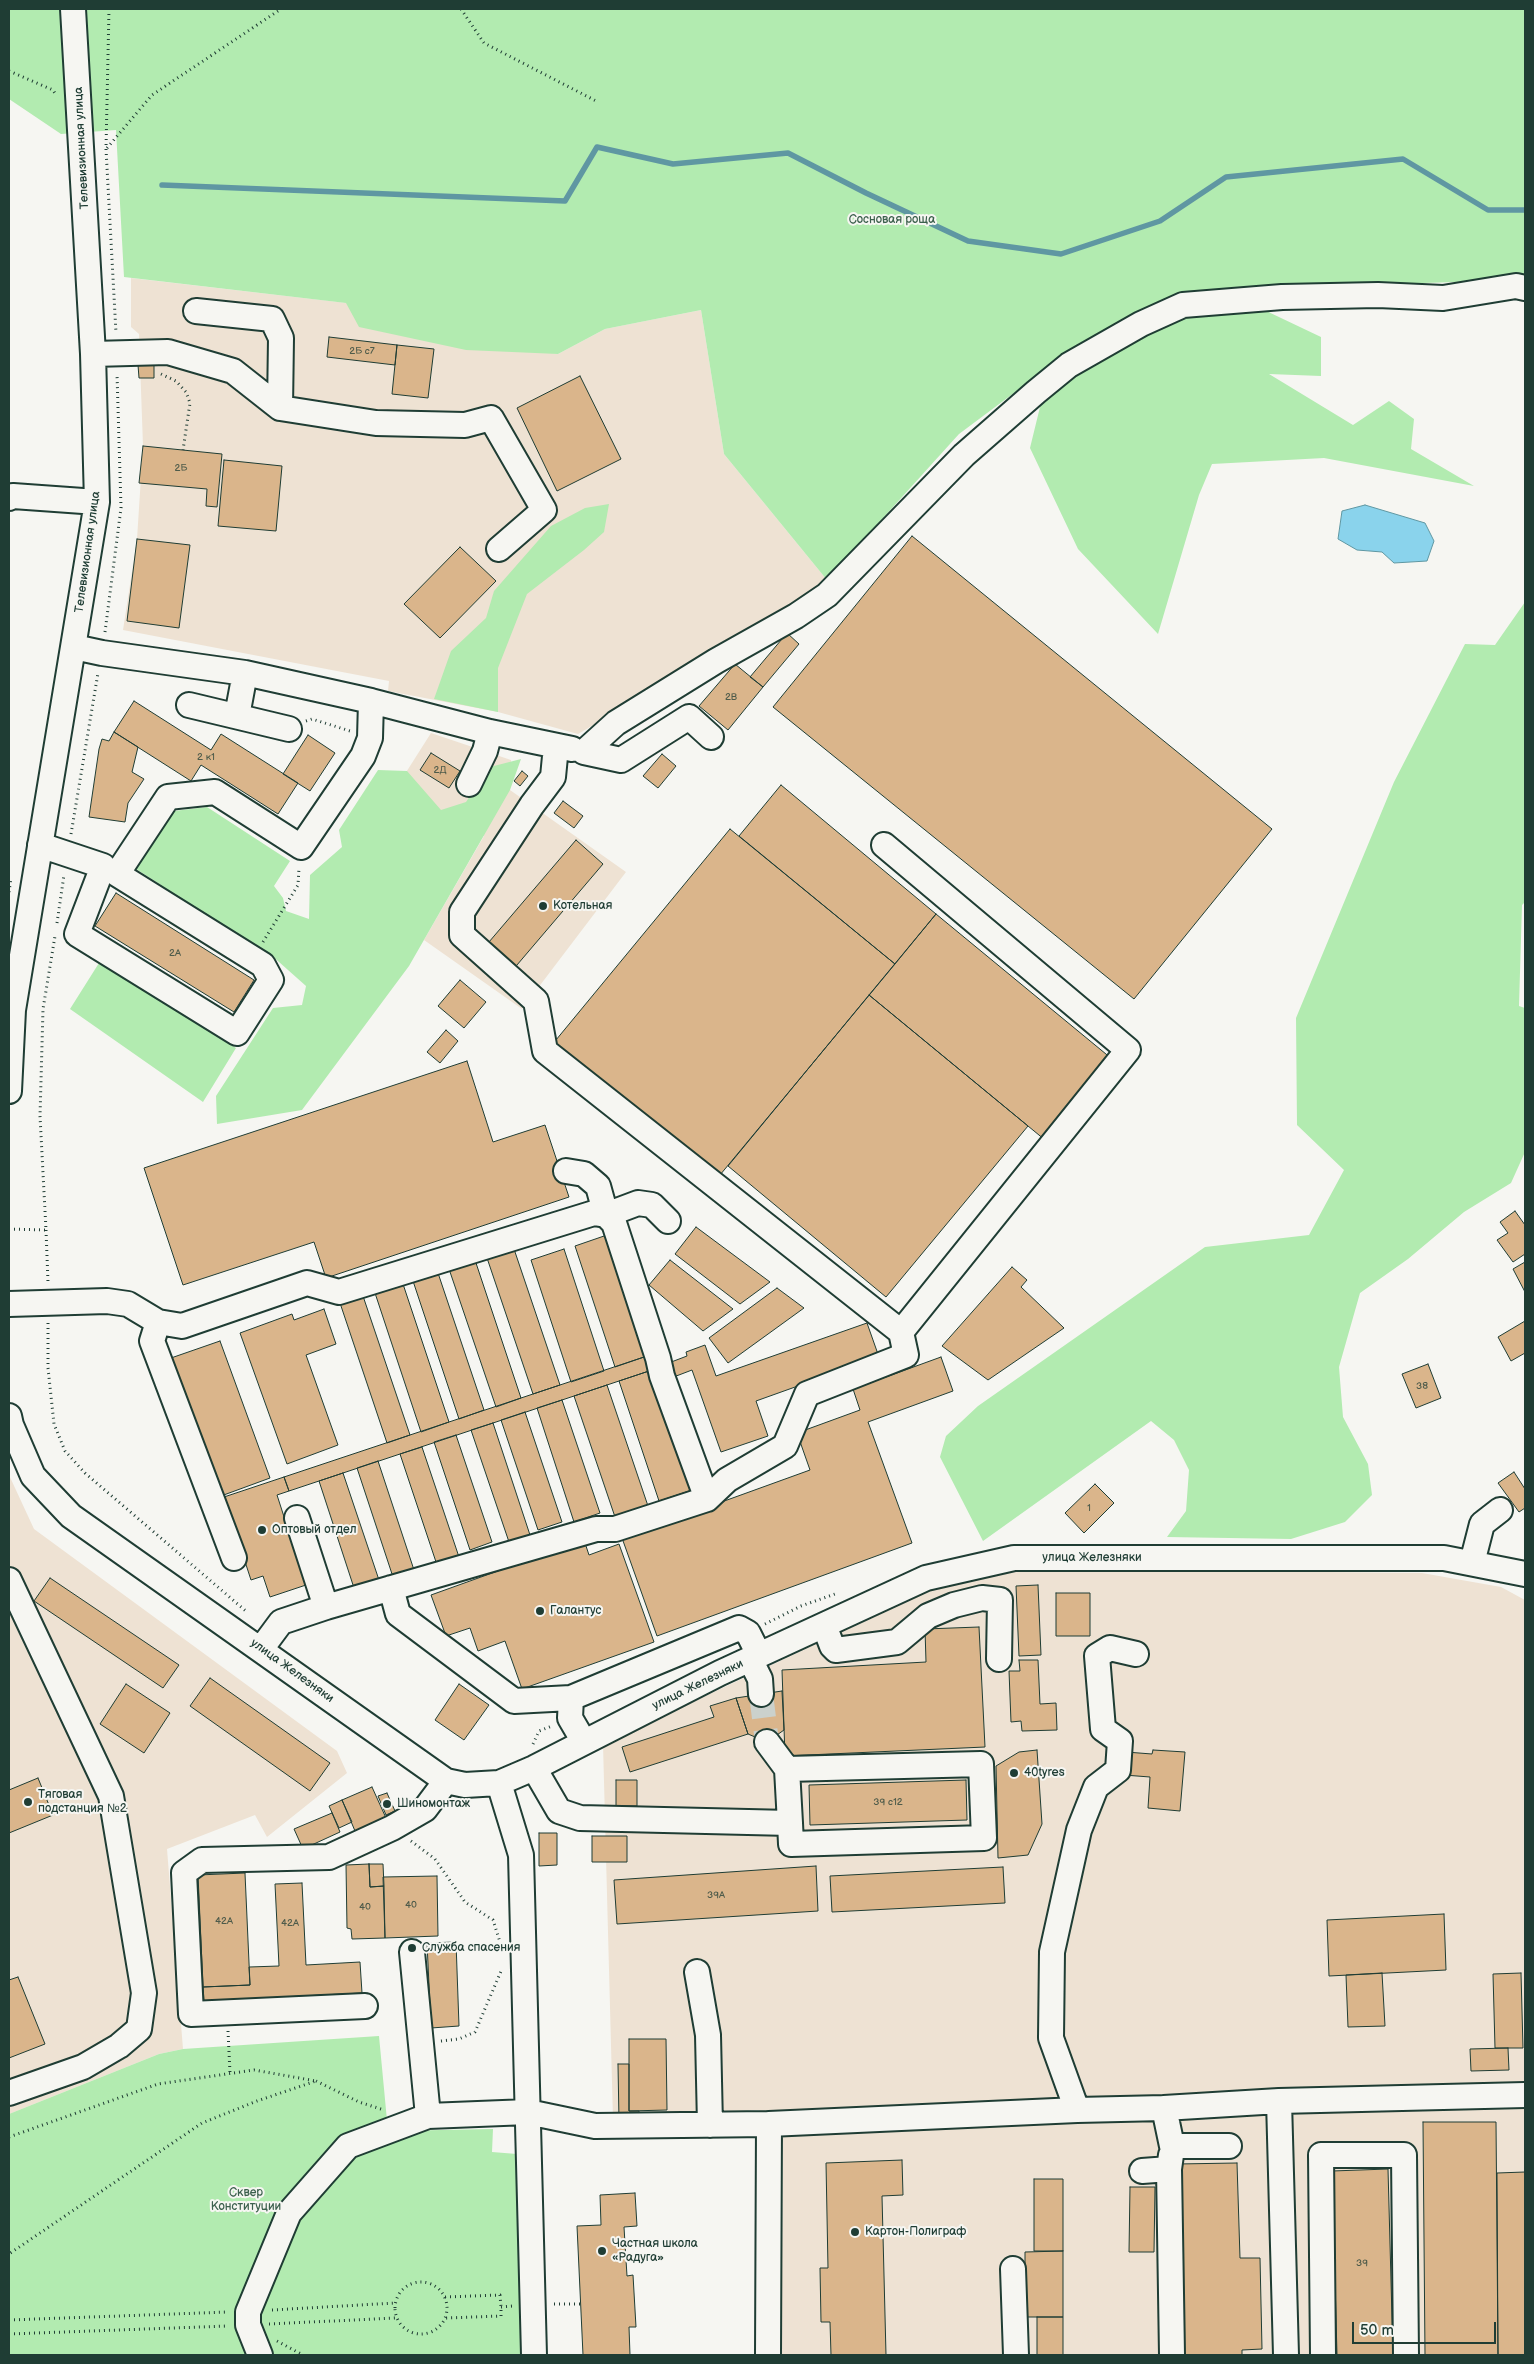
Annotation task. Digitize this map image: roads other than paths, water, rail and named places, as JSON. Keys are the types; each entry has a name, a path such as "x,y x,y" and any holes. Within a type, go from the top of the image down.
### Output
{"street":[{"name":"Телевизионная улица","path":"9,1091 14,1010 97,502 93,354 73,9"},
{"path":"584,752 616,723 716,661 796,616 827,595 964,455 1029,398 1069,365 1141,324 1183,304 1282,297 1378,295 1443,298 1516,286 1525,288"},
{"path":"196,310 272,319 281,338 280,408"},
{"path":"93,354 168,352 233,371 280,408 376,423 465,425 491,418 544,510 499,549"},
{"path":"9,498 13,496 97,502"},
{"path":"74,647 102,653 245,673 372,701 490,732 621,760 689,717 711,737"},
{"path":"236,716 245,673"},
{"path":"40,845 110,870 263,966 271,980 237,1033 77,934 110,870 168,798 215,792 301,847 363,756 370,738 372,701"},
{"path":"189,705 289,730"},
{"path":"469,784 485,751 490,732"},
{"path":"261,1649 281,1622 326,1606 596,1529 615,1529 707,1499 727,1480 785,1446 807,1394 906,1355 902,1332 546,1051 536,1001 462,935 462,912 532,805 553,777 556,746"},
{"path":"884,844 1128,1050 902,1332"},
{"path":"566,1171 584,1174 598,1186 606,1215 614,1222 658,1358 662,1376 707,1499"},
{"path":"9,1304 107,1302 128,1304 158,1322 182,1326 307,1283 339,1292 594,1213 606,1215 638,1203 652,1205 668,1221"},
{"path":"158,1322 152,1341 234,1558"},
{"name":"улица Железняки","path":"9,1416 33,1476 71,1516 446,1781 464,1785 499,1783 534,1768 754,1657 926,1578 1014,1558 1444,1558 1525,1574"},
{"path":"1472,1563 1482,1524 1500,1510"},
{"path":"297,1518 326,1606"},
{"path":"9,1580 111,1796 144,1993 139,2029 119,2046 82,2067 9,2093"},
{"path":"391,1588 398,1614 514,1701 571,1698 739,1628 748,1633 760,1679 760,1694"},
{"path":"824,1625 832,1646 836,1650 897,1642 928,1616 954,1605 982,1598 1000,1600 999,1659"},
{"path":"1077,2110 1051,2038 1052,1952 1079,1830 1096,1787 1118,1770 1120,1741 1103,1729 1097,1656 1110,1648 1136,1654"},
{"path":"571,1698 570,1718 584,1742"},
{"path":"767,1742 786,1769 791,1844 984,1838 981,1764 786,1769"},
{"path":"534,1768 558,1811 580,1818 790,1823"},
{"path":"365,2006 192,2014 184,1872 202,1860 329,1857 392,1828 425,1809 446,1781"},
{"path":"499,1783 522,1854 534,2355"},
{"path":"412,1952 421,2044 419,2119"},
{"path":"697,1972 708,2034 710,2125"},
{"path":"260,2355 248,2318 289,2213 348,2146 419,2119 528,2112 595,2126 770,2124 1077,2110 1164,2108 1279,2101 1525,2095"},
{"path":"1279,2101 1286,2355"},
{"path":"1164,2108 1172,2146 1169,2169 1172,2355"},
{"path":"768,2355 770,2124"},
{"path":"1172,2146 1229,2146"},
{"path":"1322,2355 1321,2156 1404,2154 1406,2355"},
{"path":"1142,2171 1169,2169"},
{"path":"1013,2270 1016,2355"}],"water":[{"path":"1365,505 1425,523 1434,541 1427,561 1394,563 1382,552 1357,550 1338,539 1342,511"}],"waterway":[{"path":"162,185 565,201 597,147 673,164 788,153 866,193 968,241 1061,254 1160,221 1226,177 1403,159 1488,210 1525,210"}],"tunnel":[{"path":"761,1694 767,1742"}],"place":[{"name":"Котельная","path":"543,906"},
{"name":"Оптовый отдел","path":"262,1530"},
{"name":"Галантус","path":"540,1611"},
{"name":"40tyres","path":"1014,1773"},
{"name":"Тяговая подстанция №2","path":"28,1802"},
{"name":"Шиномонтаж","path":"387,1804"},
{"name":"Служба спасения","path":"412,1948"},
{"name":"Картон-Полиграф","path":"855,2232"},
{"name":"Частная школа «Радуга»","path":"602,2251"}],"park label":[{"name":"Сосновая роща","path":"892,220"},
{"name":"Сквер Конституции","path":"246,2200"}]}
